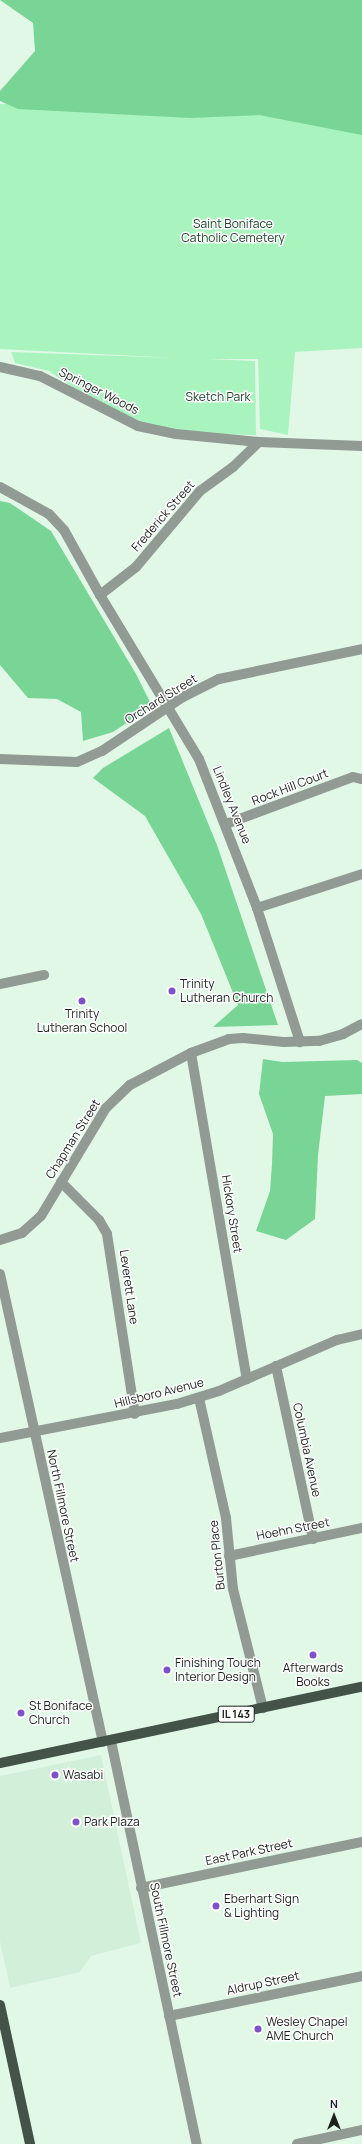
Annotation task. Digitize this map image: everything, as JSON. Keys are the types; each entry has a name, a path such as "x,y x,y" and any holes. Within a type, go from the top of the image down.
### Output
{"main road":[{"name":"IL 143","path":"0,1763 362,1687"},
{"path":"0,2005 30,2144"}],"street":[{"name":"Springer Woods","path":"0,367 40,376 120,418 144,428 176,434 259,442"},
{"path":"259,442 362,446"},
{"name":"Frederick Street","path":"100,595 136,567 200,491 233,467 259,442"},
{"path":"0,487 34,505 59,525 100,595"},
{"name":"Lindley Avenue","path":"100,595 199,759 226,824 257,908 300,1042"},
{"name":"Orchard Street","path":"0,759 77,762 102,751 167,707 219,679 362,649"},
{"name":"Rock Hill Court","path":"226,824 353,777 362,779"},
{"path":"257,908 362,874"},
{"path":"0,984 44,975"},
{"name":"Chapman Street","path":"0,1240 16,1235 31,1227 41,1216 106,1108 117,1097 140,1079 191,1053 229,1039 243,1038 300,1042 335,1037 362,1024"},
{"name":"Hickory Street","path":"191,1053 247,1379"},
{"name":"Leverett Lane","path":"61,1182 99,1220 107,1234 135,1414"},
{"name":"North Fillmore Street","path":"0,1274 34,1432 107,1741"},
{"name":"Hillsboro Avenue","path":"0,1438 135,1414 199,1398 337,1340 362,1334"},
{"name":"Columbia Avenue","path":"276,1366 313,1539"},
{"name":"Burton Place","path":"199,1398 226,1518 233,1589 263,1708"},
{"name":"Hoehn Street","path":"230,1556 362,1528"},
{"name":"South Fillmore Street","path":"107,1741 198,2144"},
{"name":"East Park Street","path":"141,1888 362,1842"},
{"name":"Aldrup Street","path":"169,2016 362,1976"},
{"path":"297,2144 362,2130"}],"shaded area":[{"path":"101,1755 141,1943 91,1956 80,1972 10,1988 0,1941 0,1776"}],"green space":[{"path":"0,0 362,0 362,135 259,115 190,118 18,109 0,101 0,91 35,51 33,23"},
{"name":"Saint Boniface Catholic Cemetery","path":"0,104 362,104 362,348 295,352 288,435 260,429 258,359 209,359 255,361 256,435 216,434 155,427 127,416 80,392 49,371 15,363 11,352 176,358 0,349"},
{"path":"0,501 10,503 51,531 136,674 152,706 113,732 83,741 81,712 57,699 28,698 0,665"},
{"path":"169,728 217,845 278,1025 213,1027 238,1005 201,914 145,816 93,778 103,768"},
{"path":"263,1059 282,1062 357,1060 362,1063 362,1094 325,1096 318,1155 315,1219 286,1240 256,1231 270,1191 272,1164 273,1134 259,1094"}],"place":[{"name":"Trinity Lutheran Church","path":"172,991"},
{"name":"Trinity Lutheran School","path":"82,1001"},
{"name":"Afterwards Books","path":"313,1655"},
{"name":"Finishing Touch Interior Design","path":"167,1670"},
{"name":"St Boniface Church","path":"21,1713"},
{"name":"Wasabi","path":"55,1775"},
{"name":"Park Plaza","path":"76,1822"},
{"name":"Eberhart Sign & Lighting","path":"216,1906"},
{"name":"Wesley Chapel AME Church","path":"258,2029"}],"park label":[{"name":"Sketch Park","path":"218,397"}]}
